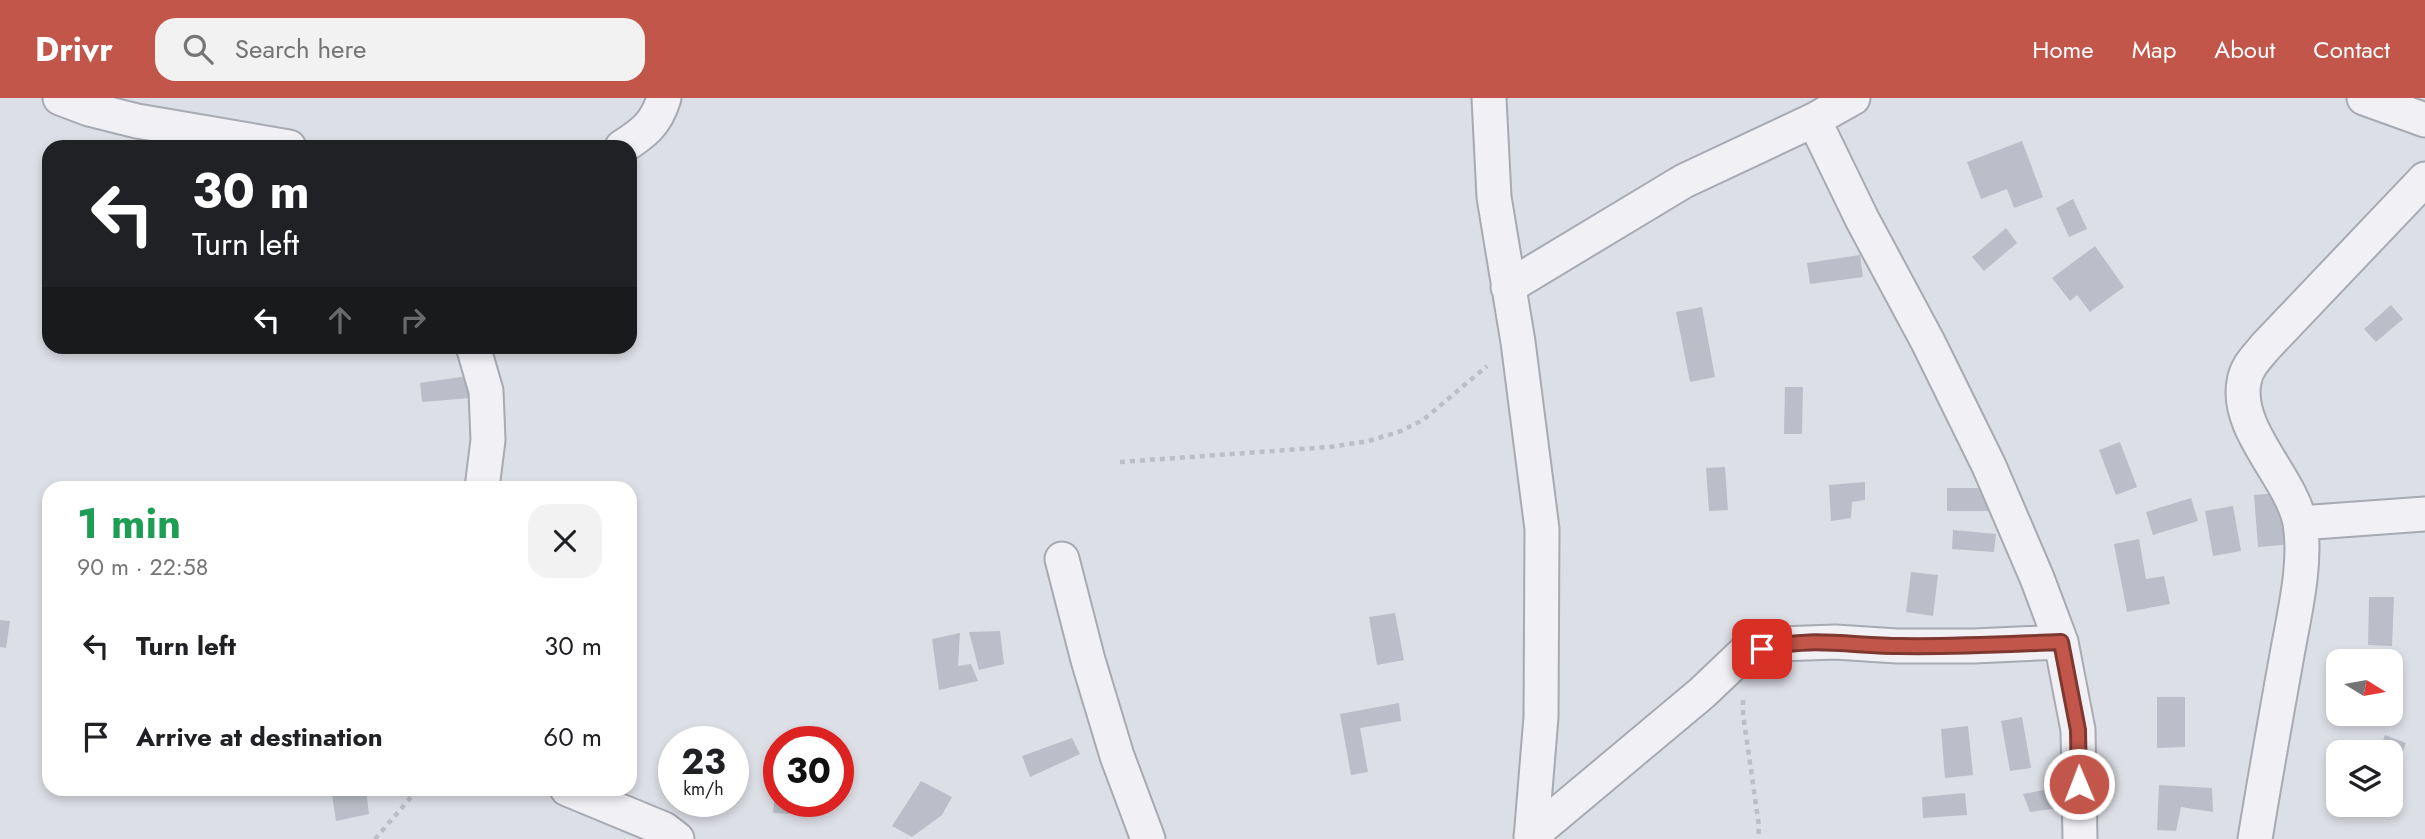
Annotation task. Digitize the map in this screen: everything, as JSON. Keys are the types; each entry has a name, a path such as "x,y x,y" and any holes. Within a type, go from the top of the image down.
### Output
{"street":[{"path":"60,98 89,109 134,110 260,140"},
{"path":"633,140 646,132 661,109 664,98"},
{"path":"1489,98 1494,197 1518,342 1542,528 1541,717 1531,837"},
{"path":"1508,287 1684,181 1814,120 1853,98"},
{"path":"2364,98 2425,120"},
{"path":"1814,120 1861,219 1928,342 1989,466 2061,642 2078,730 2080,839"},
{"path":"2255,839 2301,576 2300,523 2287,490 2252,428 2243,394 2244,380 2250,365 2266,346 2425,179"},
{"path":"475,354 486,391 488,440 483,481"},
{"path":"2300,523 2425,514"},
{"path":"1062,559 1088,660 1148,839"},
{"path":"1531,837 1702,693 1744,653 1779,644 1802,643 1962,646 2061,642"},
{"path":"584,796 664,830 677,839"}],"path":[{"path":"1120,462 1329,447 1369,441 1401,431 1423,420 1518,342"},
{"path":"1744,653 1743,714 1759,826 1758,839"},
{"path":"375,839 412,796"}],"building":[{"path":"2022,141 2043,197 2014,208 2007,189 1981,199 1967,162"},
{"path":"2073,199 2087,229 2069,237 2056,208"},
{"path":"2006,228 2017,243 1984,271 1972,257"},
{"path":"2095,246 2124,287 2090,312 2077,295 2070,301 2052,278"},
{"path":"1860,255 1863,277 1810,284 1807,263"},
{"path":"2391,305 2403,319 2376,342 2364,329"},
{"path":"1702,307 1715,377 1690,382 1676,312"},
{"path":"467,376 470,398 422,402 420,383"},
{"path":"1785,387 1803,387 1802,434 1784,434"},
{"path":"2120,442 2137,487 2116,495 2099,450"},
{"path":"1725,467 1728,510 1709,511 1706,468"},
{"path":"1865,482 1865,500 1852,502 1851,518 1831,521 1829,485"},
{"path":"1947,488 1997,488 1997,511 1947,511"},
{"path":"2290,492 2294,544 2258,547 2254,495"},
{"path":"2191,498 2198,521 2153,535 2146,512"},
{"path":"2233,506 2241,551 2213,556 2205,511"},
{"path":"1953,530 1996,534 1994,552 1952,549"},
{"path":"2139,539 2146,579 2164,576 2170,604 2127,612 2114,544"},
{"path":"1911,572 1938,575 1933,616 1906,612"},
{"path":"2369,597 2394,597 2392,646 2368,645"},
{"path":"1395,613 1404,660 1377,665 1369,617"},
{"path":"0,620 10,621 6,648 0,647"},
{"path":"1000,631 1004,664 979,670 969,632"},
{"path":"960,633 958,666 971,664 978,681 939,690 932,639"},
{"path":"2157,697 2185,697 2185,747 2157,748"},
{"path":"1399,703 1401,721 1360,728 1368,772 1351,775 1340,714"},
{"path":"2022,717 2031,768 2010,771 2001,721"},
{"path":"1968,726 1973,775 1945,778 1941,729"},
{"path":"2385,735 2398,740 2383,740"},
{"path":"1072,738 1080,754 1030,777 1022,756"},
{"path":"921,781 952,797 942,815 912,837 892,826"},
{"path":"2070,785 2073,806 2030,812 2023,794"},
{"path":"2159,785 2212,788 2213,812 2181,807 2176,831 2157,830"},
{"path":"1965,793 1967,815 1923,818 1922,797"},
{"path":"332,796 367,796 369,814 336,821"}],"route":[{"path":"1762,649 1779,644 1835,642 1897,646 1975,646 2061,642 2078,730 2079,784"}]}
